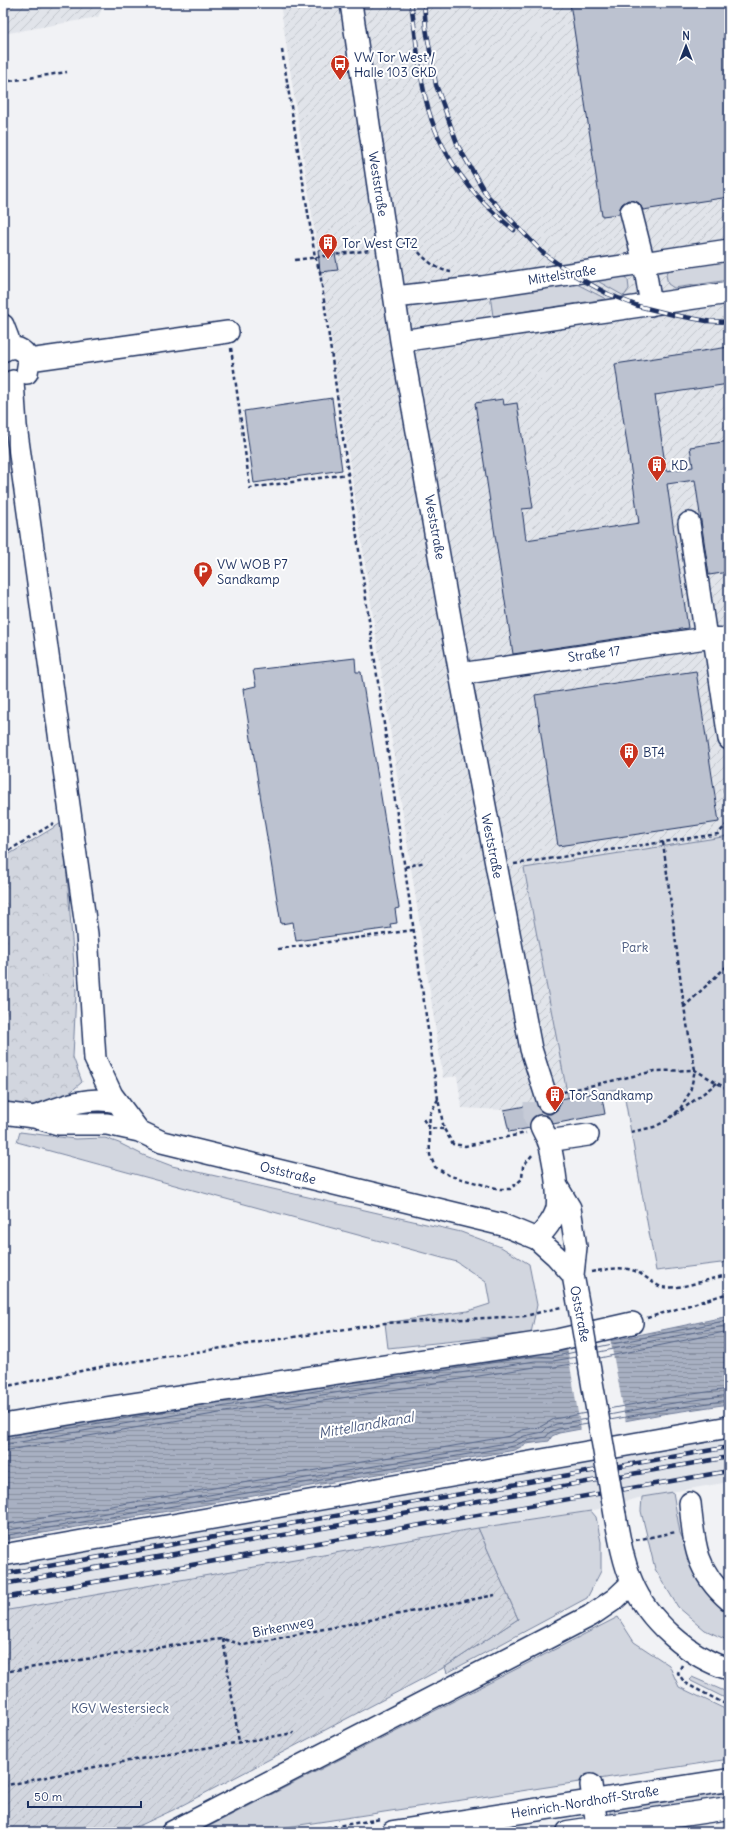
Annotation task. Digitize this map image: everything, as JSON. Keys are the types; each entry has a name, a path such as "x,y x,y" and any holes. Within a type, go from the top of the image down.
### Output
{"main road":[{"name":"Heinrich-Nordhoff-Straße","path":"393,1832 592,1793 729,1780"},
{"name":"Heinrich-Nordhoff-Straße","path":"568,1832 597,1830 729,1808"}],"street":[{"name":"Weststraße","path":"351,3 401,341 496,867 531,1049 543,1100"},
{"path":"631,212 644,263 650,305"},
{"name":"Mittelstraße","path":"395,297 482,287 729,250"},
{"path":"401,341 729,293"},
{"path":"3,325 8,338 6,349 20,349 29,360 26,374 18,380 8,379 16,426 87,934 95,1059 117,1102 139,1131"},
{"path":"29,360 228,332"},
{"path":"689,523 717,638 729,739"},
{"name":"Straße 17","path":"460,674 717,638"},
{"path":"34,1117 86,1100 105,1099 117,1102"},
{"path":"3,1113 34,1117 58,1124 107,1124 139,1131"},
{"name":"Oststraße","path":"139,1131 162,1142 503,1225 537,1239 556,1256 573,1275 614,1515 623,1556 632,1583 643,1602 665,1629 690,1651 729,1669"},
{"path":"573,1275 576,1248 570,1208 556,1186 540,1136 588,1135"},
{"path":"537,1239 550,1224 557,1208 556,1186"},
{"path":"3,1425 105,1408 557,1340 632,1323"},
{"path":"3,1555 729,1427"},
{"path":"690,1503 692,1529 699,1558 706,1574 716,1589 729,1600"},
{"path":"172,1832 590,1616 615,1599 632,1583"},
{"path":"592,1793 597,1830"}],"path":[{"path":"282,50 315,257 320,272 438,1099 444,1129 453,1144 465,1146 540,1136"},
{"path":"3,82 67,72"},
{"path":"295,260 388,248 411,242 419,254 427,261 442,269 453,272"},
{"path":"228,332 250,488 348,474"},
{"path":"496,867 718,834 728,823 724,787 729,774"},
{"path":"3,854 59,820 69,806"},
{"path":"663,842 684,1007 695,1070 690,1092 680,1109 668,1120"},
{"path":"405,867 425,862"},
{"path":"278,949 414,930"},
{"path":"684,1007 729,964"},
{"path":"543,1100 559,1092 655,1071 695,1070 729,1091"},
{"path":"631,1132 654,1127 668,1120 688,1107 717,1083"},
{"path":"438,1099 430,1114 430,1155 435,1167 450,1176 500,1189 510,1189 522,1179 523,1166 540,1136"},
{"path":"423,1119 429,1128"},
{"path":"429,1128 444,1129"},
{"path":"573,1275 616,1268 632,1269 662,1287 674,1287 729,1275"},
{"path":"632,1323 729,1293"},
{"path":"3,1387 104,1366 385,1323 525,1316 579,1303"},
{"path":"645,1538 677,1532"},
{"name":"Birkenweg","path":"3,1672 202,1641 223,1640 244,1646 495,1595"},
{"path":"223,1640 239,1742"},
{"path":"690,1651 678,1673 685,1683 729,1706"},
{"path":"3,1786 105,1765 294,1732"}],"shaded area":[{"path":"3,3 105,3 98,17 3,34"},
{"path":"280,3 729,3 729,1262 656,1271 622,1088 504,1110 462,1108 457,1076 443,1078"},
{"path":"729,1437 729,1482 642,1497 591,1511 478,1528 3,1611 3,1567"}],"green space":[{"path":"729,259 729,280 674,288 668,284 666,275 670,268"},
{"path":"622,275 628,280 629,289 624,296 594,279"},
{"path":"573,282 606,299 493,316 490,295"},
{"path":"63,822 76,992 73,1057 82,1082 66,1096 28,1106 3,1101 3,858"},
{"name":"Park","path":"729,836 729,1262 656,1271 623,1088 568,1098 524,868"},
{"path":"20,1132 75,1139 105,1138 172,1166 461,1232 501,1247 529,1264 537,1305 531,1333 388,1348 385,1323 468,1311 490,1304 486,1282 457,1262 17,1142"},
{"path":"673,1492 680,1533 703,1581 729,1609 729,1641 705,1630 678,1607 655,1569 641,1511 642,1497"},
{"path":"591,1511 596,1517 601,1542 601,1571 587,1598 447,1673 445,1667 518,1619 478,1528"},
{"name":"KGV Westersieck","path":"478,1528 518,1619 445,1667 173,1810 141,1825 118,1832 3,1832 3,1611"},
{"path":"618,1617 634,1642 669,1665 679,1687 729,1711 729,1759 254,1832 198,1832"},
{"path":"692,1677 729,1693 729,1700 689,1680"},
{"path":"729,1790 729,1799 626,1815 610,1814 610,1811 617,1806"}],"water":[{"name":"Mittellandkanal","path":"729,1316 729,1404 662,1414 559,1433 552,1436 549,1441 526,1444 515,1450 3,1540 3,1436 268,1390 534,1352 552,1353"}],"pier":[{"path":"610,1338 626,1423 581,1431 567,1347"}],"building":[{"path":"570,3 729,3 729,197 643,210 639,203 628,200 622,204 619,214 602,216"},
{"name":"Tor West CT2","path":"334,248 338,270 320,272 318,250"},
{"name":"KD","path":"729,347 729,384 655,395 666,471 693,467 690,447 729,441 729,572 709,575 695,480 667,484 688,628 513,654 475,403 503,399 504,405 517,403 533,508 522,509 526,540 639,523 615,364"},
{"path":"332,398 342,470 254,483 244,411"},
{"path":"355,658 356,672 361,672 399,908 395,909 397,923 390,924 391,928 296,941 293,922 281,924 243,689 256,686 253,670"},
{"name":"BT4","path":"696,671 719,822 558,846 535,695"},
{"name":"Tor Sandkamp","path":"601,1092 605,1114 553,1124 548,1116 542,1114 531,1119 530,1128 509,1132 504,1110 536,1104 540,1111 545,1114 551,1114 557,1110 560,1105 560,1099"}],"tunnel":[{"path":"534,1102 534,1117 541,1126"}],"railway":[{"path":"411,3 423,88 439,138 448,156 471,188 484,203 514,230"},
{"path":"424,3 426,28 436,85 458,146 486,194 543,253 572,274 608,294 638,306 674,315 707,321 729,322"},
{"path":"3,1574 729,1447"},
{"path":"3,1584 729,1457"},
{"path":"3,1598 729,1471"}],"place":[{"name":"VW Tor West / Halle 103 CKD","path":"340,81"},
{"name":"Tor West CT2","path":"328,260"},
{"name":"KD","path":"657,482"},
{"name":"VW WOB P7 Sandkamp","path":"203,588"},
{"name":"BT4","path":"629,769"},
{"name":"Tor Sandkamp","path":"555,1112"}]}
